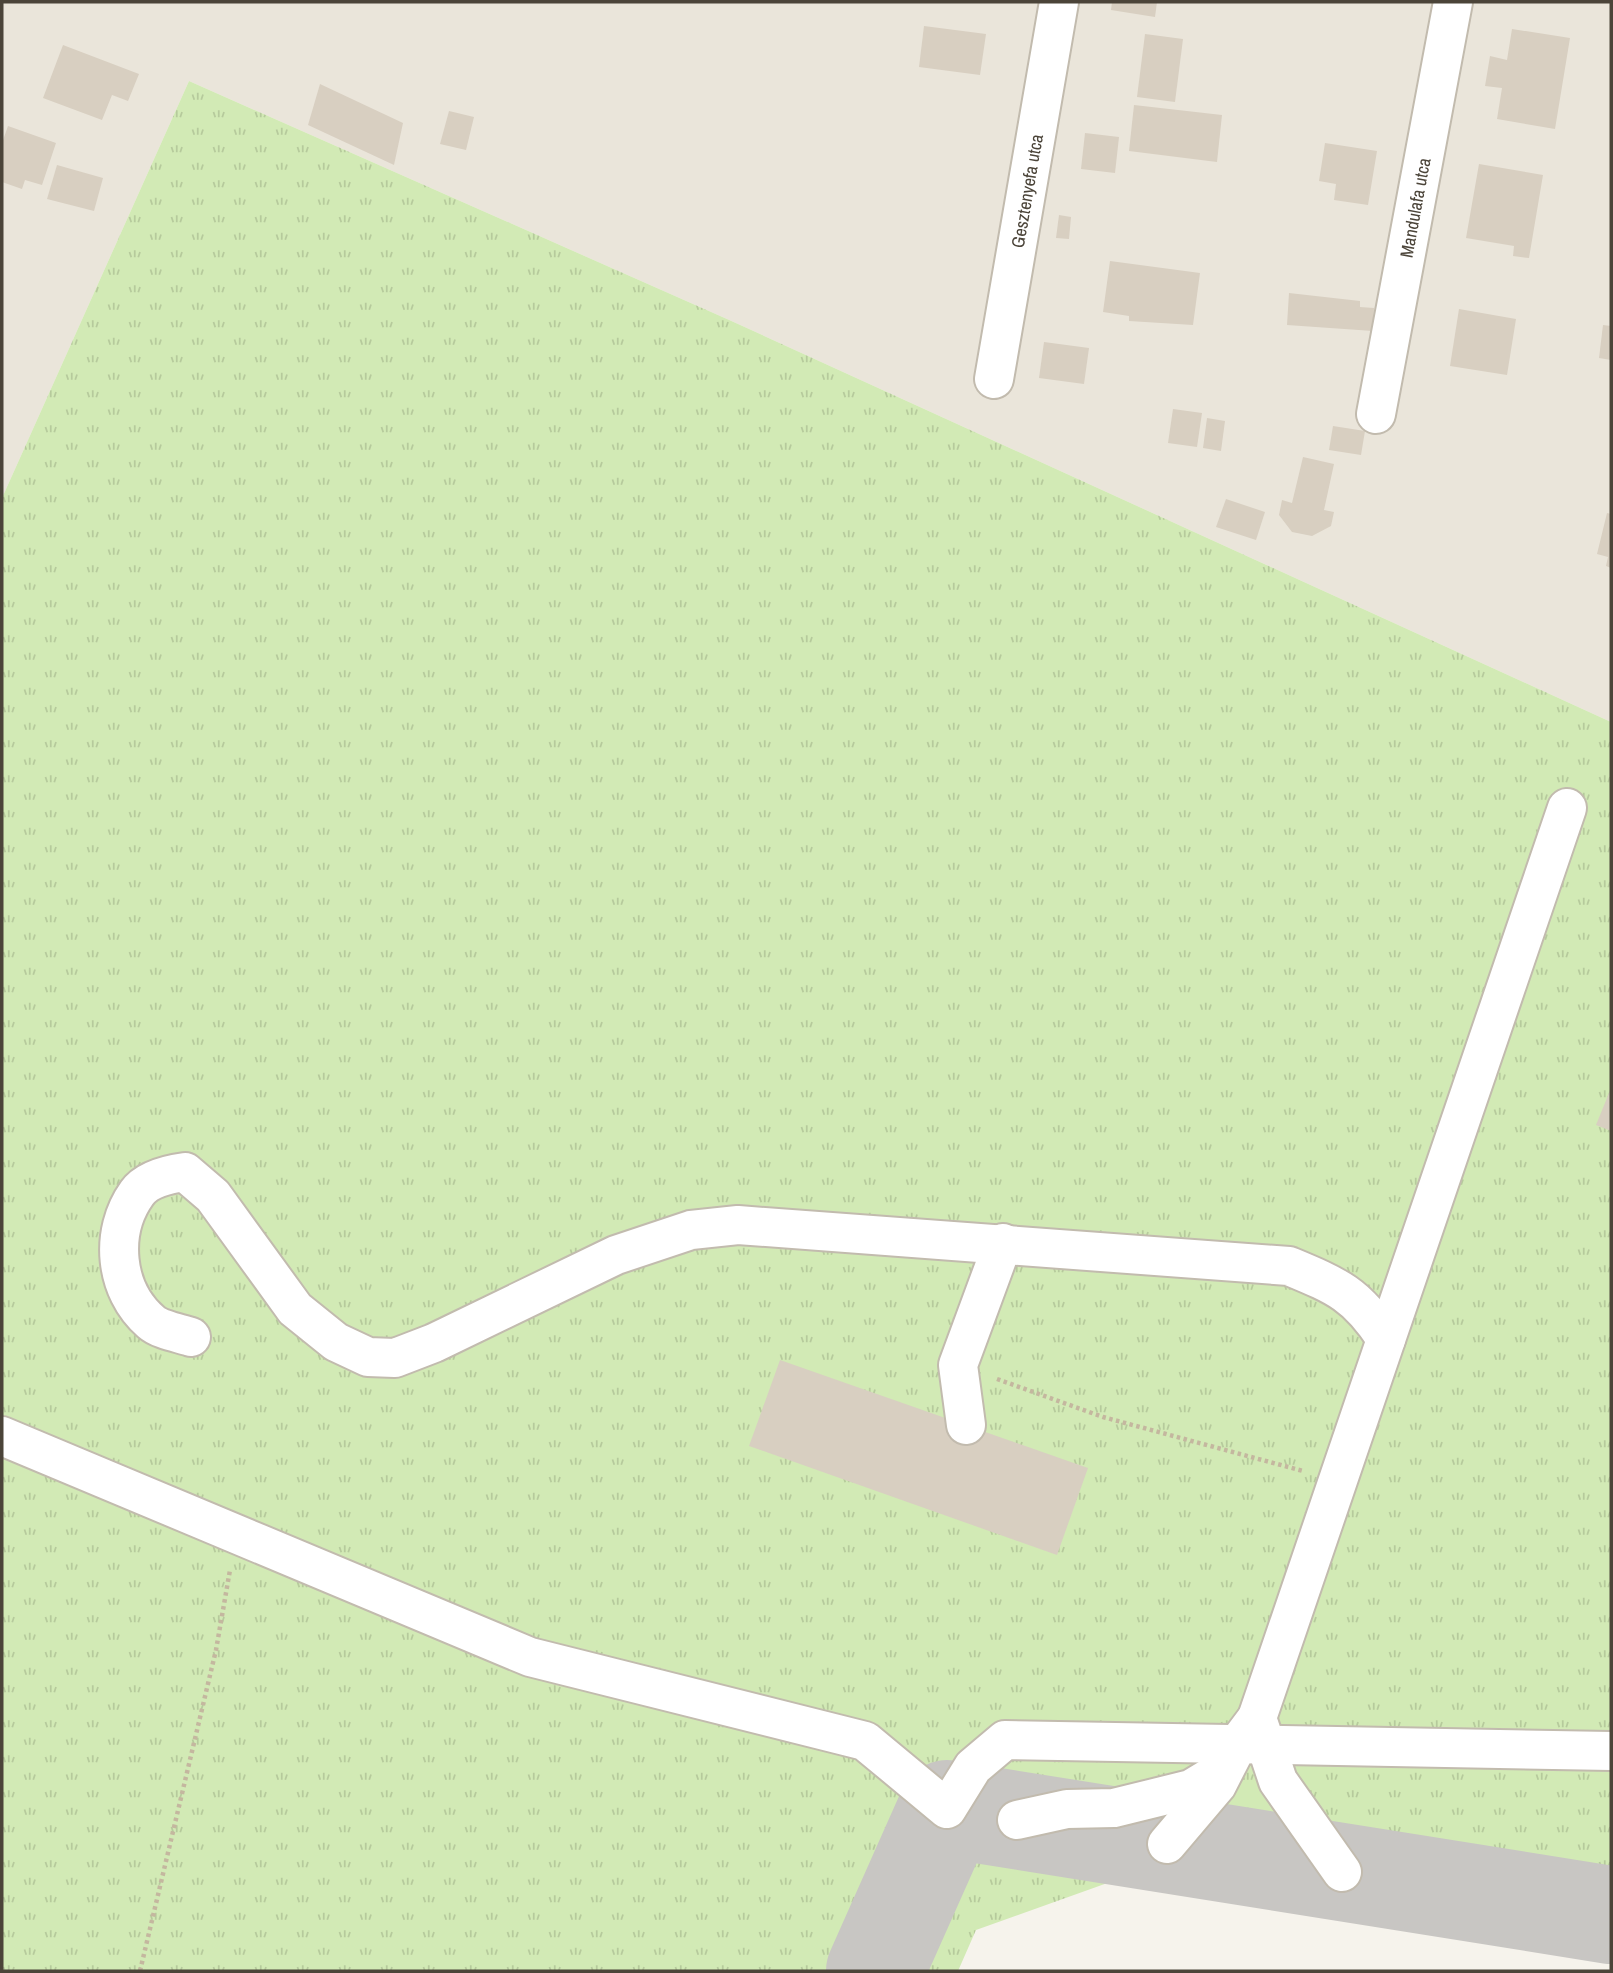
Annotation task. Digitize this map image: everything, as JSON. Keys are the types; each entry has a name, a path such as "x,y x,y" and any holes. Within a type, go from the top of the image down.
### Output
{"street":[{"name":"Gesztenyefa utca","path":"994,379 1059,2"},
{"name":"Mandulafa utca","path":"1376,414 1453,2"},
{"path":"1167,1844 1194,1816 1247,1743 1567,808"},
{"path":"191,1337 152,1323 132,1300 117,1259 121,1228 138,1191 166,1174 185,1172 213,1196 295,1309 336,1342 368,1357 395,1358 434,1343 616,1255 691,1230 738,1225 1289,1266 1340,1287 1369,1313 1386,1339"},
{"path":"967,1425 958,1365 1003,1243"},
{"path":"2,1436 530,1657 865,1741 947,1809 973,1767 1006,1740 1611,1751"},
{"path":"1017,1820 1067,1809 1127,1805 1191,1788 1247,1743"},
{"path":"1247,1743 1278,1781 1342,1872"}],"path":[{"path":"958,1365 1103,1416 1338,1479"},
{"path":"141,1971 216,1650 236,1534"}],"shaded area":[{"path":"2,2 1611,2 1611,722 727,319 189,81 2,498"}],"green space":[{"path":"189,81 727,319 1611,722 1611,1956 1163,1886 1113,1881 976,1930 958,1971 2,1971 2,498"}],"building":[{"path":"1112,2 1157,2 1155,17 1111,10"},
{"path":"924,26 986,34 980,75 919,67"},
{"path":"1512,29 1570,38 1555,129 1497,119 1502,88 1485,86 1490,56 1507,60"},
{"path":"1145,34 1183,39 1175,102 1137,97"},
{"path":"63,45 139,74 128,101 112,95 102,120 43,98"},
{"path":"320,84 403,123 394,165 308,125"},
{"path":"1134,105 1222,115 1217,162 1129,151"},
{"path":"449,111 474,117 466,150 440,144"},
{"path":"8,126 56,143 42,185 25,180 22,189 2,182 2,143"},
{"path":"1085,133 1119,137 1115,173 1081,169"},
{"path":"1325,143 1377,151 1368,205 1334,200 1336,184 1319,181"},
{"path":"1479,164 1543,175 1529,258 1513,256 1514,246 1466,238"},
{"path":"57,165 103,178 94,211 47,199"},
{"path":"1059,215 1071,217 1069,239 1056,238"},
{"path":"1110,261 1200,273 1193,325 1129,321 1129,316 1103,312"},
{"path":"1289,293 1360,301 1360,307 1374,308 1373,331 1287,325"},
{"path":"1459,309 1516,319 1507,375 1450,366"},
{"path":"1603,325 1611,326 1611,360 1599,358"},
{"path":"1044,342 1089,348 1084,384 1039,378"},
{"path":"1173,409 1202,413 1197,447 1168,443"},
{"path":"1207,418 1225,421 1221,451 1203,448"},
{"path":"1333,426 1365,431 1361,455 1329,450"},
{"path":"1303,457 1334,464 1324,510 1334,512 1331,526 1312,536 1292,532 1279,515 1282,500 1292,503"},
{"path":"1226,499 1265,512 1256,540 1216,527"},
{"path":"1607,513 1611,514 1611,568 1606,566 1608,557 1597,554"},
{"path":"1611,1088 1611,1131 1596,1125"},
{"path":"780,1360 1088,1468 1057,1555 749,1446"}],"taxiway":[{"path":"875,1971 947,1809 1611,1915"}]}
